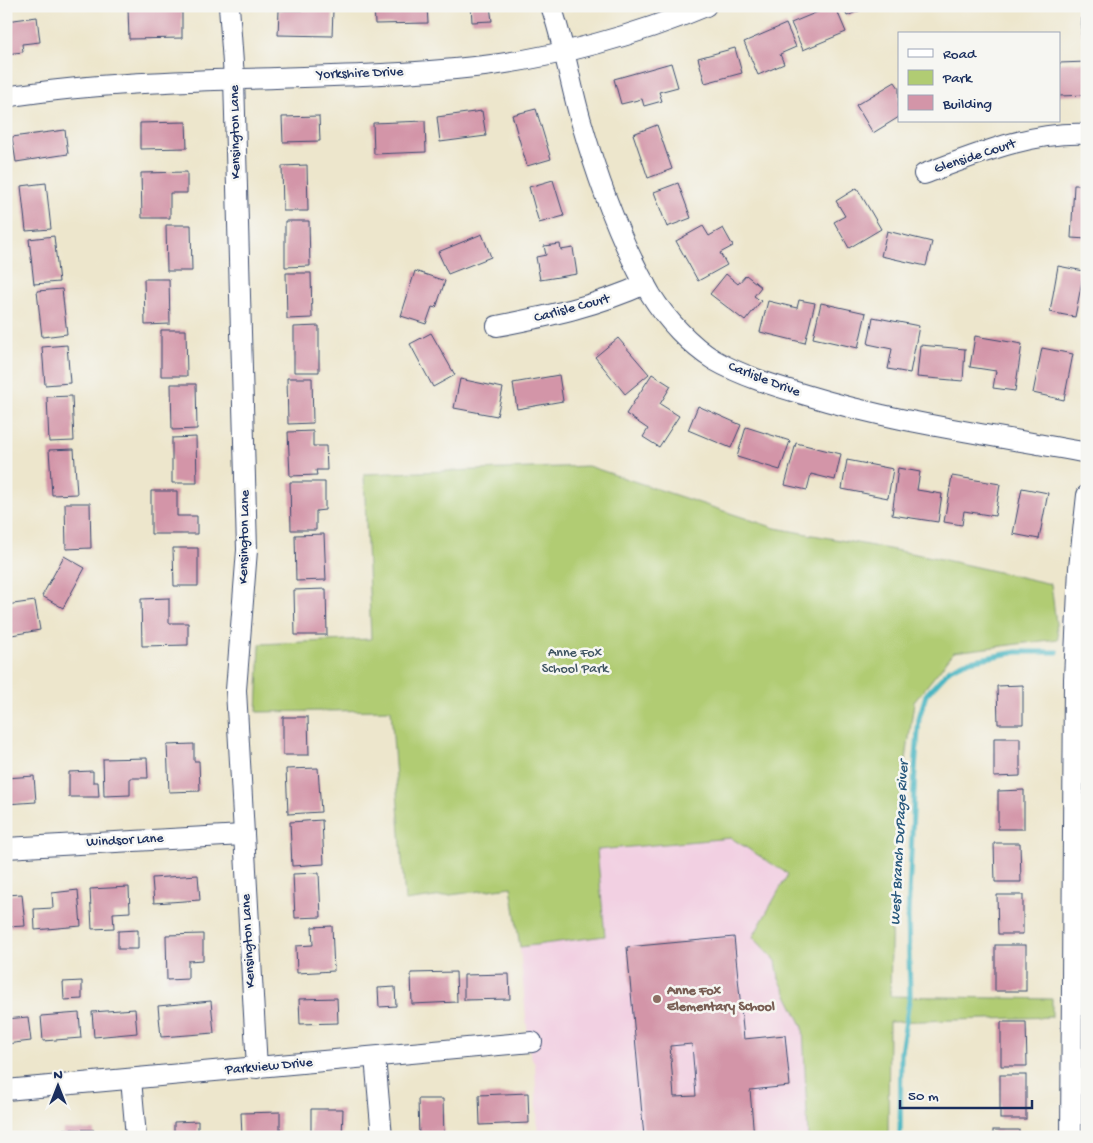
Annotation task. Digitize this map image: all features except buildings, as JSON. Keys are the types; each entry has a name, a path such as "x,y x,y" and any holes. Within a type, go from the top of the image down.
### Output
{"street":[{"name":"Kensington Lane","path":"229,6 234,78 247,550 236,690 257,1068"},
{"name":"Carlisle Drive","path":"551,6 596,168 625,242 645,284 665,314 696,346 713,359 769,384 835,404 903,420 1087,453"},
{"name":"Yorkshire Drive","path":"6,97 134,83 416,73 486,66 563,51 631,33 706,6"},
{"name":"Glenside Court","path":"924,174 1002,147 1050,137 1087,134"},
{"name":"Carlisle Court","path":"497,326 583,308 617,297 645,284"},
{"path":"1072,1137 1074,679 1078,578 1087,495"},
{"name":"Windsor Lane","path":"6,848 243,835"},
{"name":"Parkview Drive","path":"6,1090 532,1042"},
{"path":"375,1057 382,1137"},
{"path":"131,1079 136,1137"}],"shaded area":[{"name":"Anne Fox Elementary School","path":"731,838 788,875 753,937 776,961 779,979 803,1027 808,1137 538,1137 535,1065 530,1053 520,947 605,936 597,850"}],"green space":[{"name":"Anne Fox School Park","path":"588,466 775,528 932,557 1051,584 1058,639 954,652 914,702 901,796 892,901 890,996 1052,999 1052,1017 889,1022 888,1137 808,1137 803,1027 779,979 776,961 753,937 788,874 731,838 597,850 605,936 520,947 511,887 405,901 391,710 257,712 260,644 371,639 364,474"}],"waterway":[{"name":"West Branch DuPage River","path":"900,1137 901,1052 910,995 908,916 915,770 919,718 926,695 950,669 965,662 1016,652 1057,652"}],"place":[{"name":"Anne Fox Elementary School","path":"657,999"}]}
